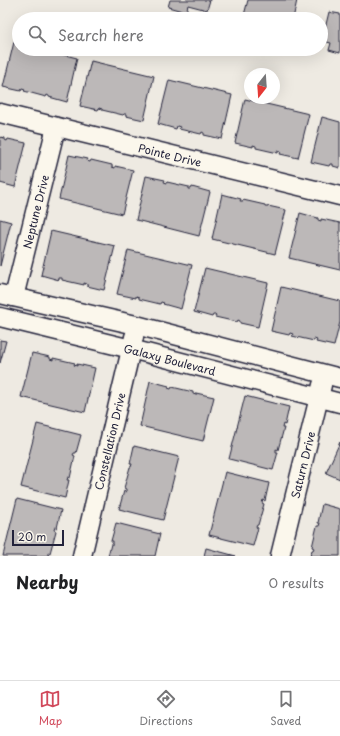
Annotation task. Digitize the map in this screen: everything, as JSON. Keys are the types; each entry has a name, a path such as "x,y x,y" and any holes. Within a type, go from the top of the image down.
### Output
{"street":[{"name":"Pointe Drive","path":"0,113 340,196"},
{"name":"Neptune Drive","path":"7,295 56,127"},
{"path":"7,295 136,325 332,376"},
{"name":"Galaxy Boulevard","path":"0,317 340,403"},
{"name":"Constellation Drive","path":"82,556 136,325"},
{"name":"Saturn Drive","path":"280,556 319,397 332,376"}],"building":[{"path":"170,0 210,0 207,10 188,5 186,12 168,7"},
{"path":"248,0 297,0 294,12 245,12"},
{"path":"329,12 340,14 340,53 329,50 331,43 328,42"},
{"path":"12,50 12,56 69,56 77,58 67,102 49,97 47,95 46,97 24,91 25,90 22,89 21,91 3,87"},
{"path":"91,61 154,76 144,120 99,108 98,110 80,106"},
{"path":"169,80 232,95 222,139 204,135 202,132 201,134 179,129 180,127 177,126 176,129 158,124"},
{"path":"244,103 266,104 309,114 298,158 280,154 281,152 278,151 278,153 256,148 256,146 253,145 253,147 235,143"},
{"path":"322,117 340,122 340,168 333,166 333,164 330,164 329,166 311,162"},
{"path":"0,137 5,138 7,141 8,139 26,143 15,187 0,183"},
{"path":"69,155 88,159 87,161 90,162 91,160 112,165 112,167 115,168 115,166 133,170 122,214 59,199"},
{"path":"146,176 165,180 164,182 167,183 189,187 189,189 192,187 210,192 199,236 136,220"},
{"path":"222,194 241,199 240,201 243,200 265,205 265,207 268,206 286,210 275,254 212,239"},
{"path":"300,213 318,218 318,220 321,221 321,219 340,223 340,270 289,258"},
{"path":"0,219 11,222 0,266"},
{"path":"51,231 115,246 104,290 87,286 87,284 84,283 84,285 62,280 62,278 59,278 59,280 41,275"},
{"path":"128,250 192,265 181,309 163,304 164,303 161,302 160,304 139,299 139,297 136,296 136,298 117,294"},
{"path":"205,268 268,283 258,327 240,323 238,320 237,322 215,317 216,315 213,315 212,317 194,312"},
{"path":"281,287 340,301 340,322 334,346 316,342 317,340 314,339 314,341 292,336 293,334 290,333 289,335 271,331"},
{"path":"0,340 6,341 0,363"},
{"path":"32,353 50,357 50,359 53,360 53,358 75,363 74,365 77,366 77,364 95,368 85,412 21,397"},
{"path":"150,381 169,386 168,388 171,389 172,387 193,392 193,394 196,395 196,393 214,397 203,441 140,426"},
{"path":"245,396 289,407 285,425 283,424 282,428 284,428 278,450 276,449 276,452 278,452 273,470 229,459"},
{"path":"37,424 81,435 76,453 73,455 75,456 70,478 68,477 67,480 69,480 65,498 21,487"},
{"path":"340,442 340,479 326,473"},
{"path":"134,446 179,457 163,520 119,509 124,491 126,492 126,489 124,488 132,464 130,464"},
{"path":"225,472 269,483 265,501 263,500 262,503 264,504 258,525 256,527 258,528 253,546 209,535"},
{"path":"17,499 61,510 57,528 55,527 54,530 56,531 50,553 48,552 49,556 3,556"},
{"path":"322,504 340,509 340,556 310,556 314,548 312,547 317,526 319,526 320,523 318,523"},
{"path":"116,523 160,534 155,556 108,556 111,544 113,544 113,541 111,541"},
{"path":"206,548 236,556 204,556"}]}
